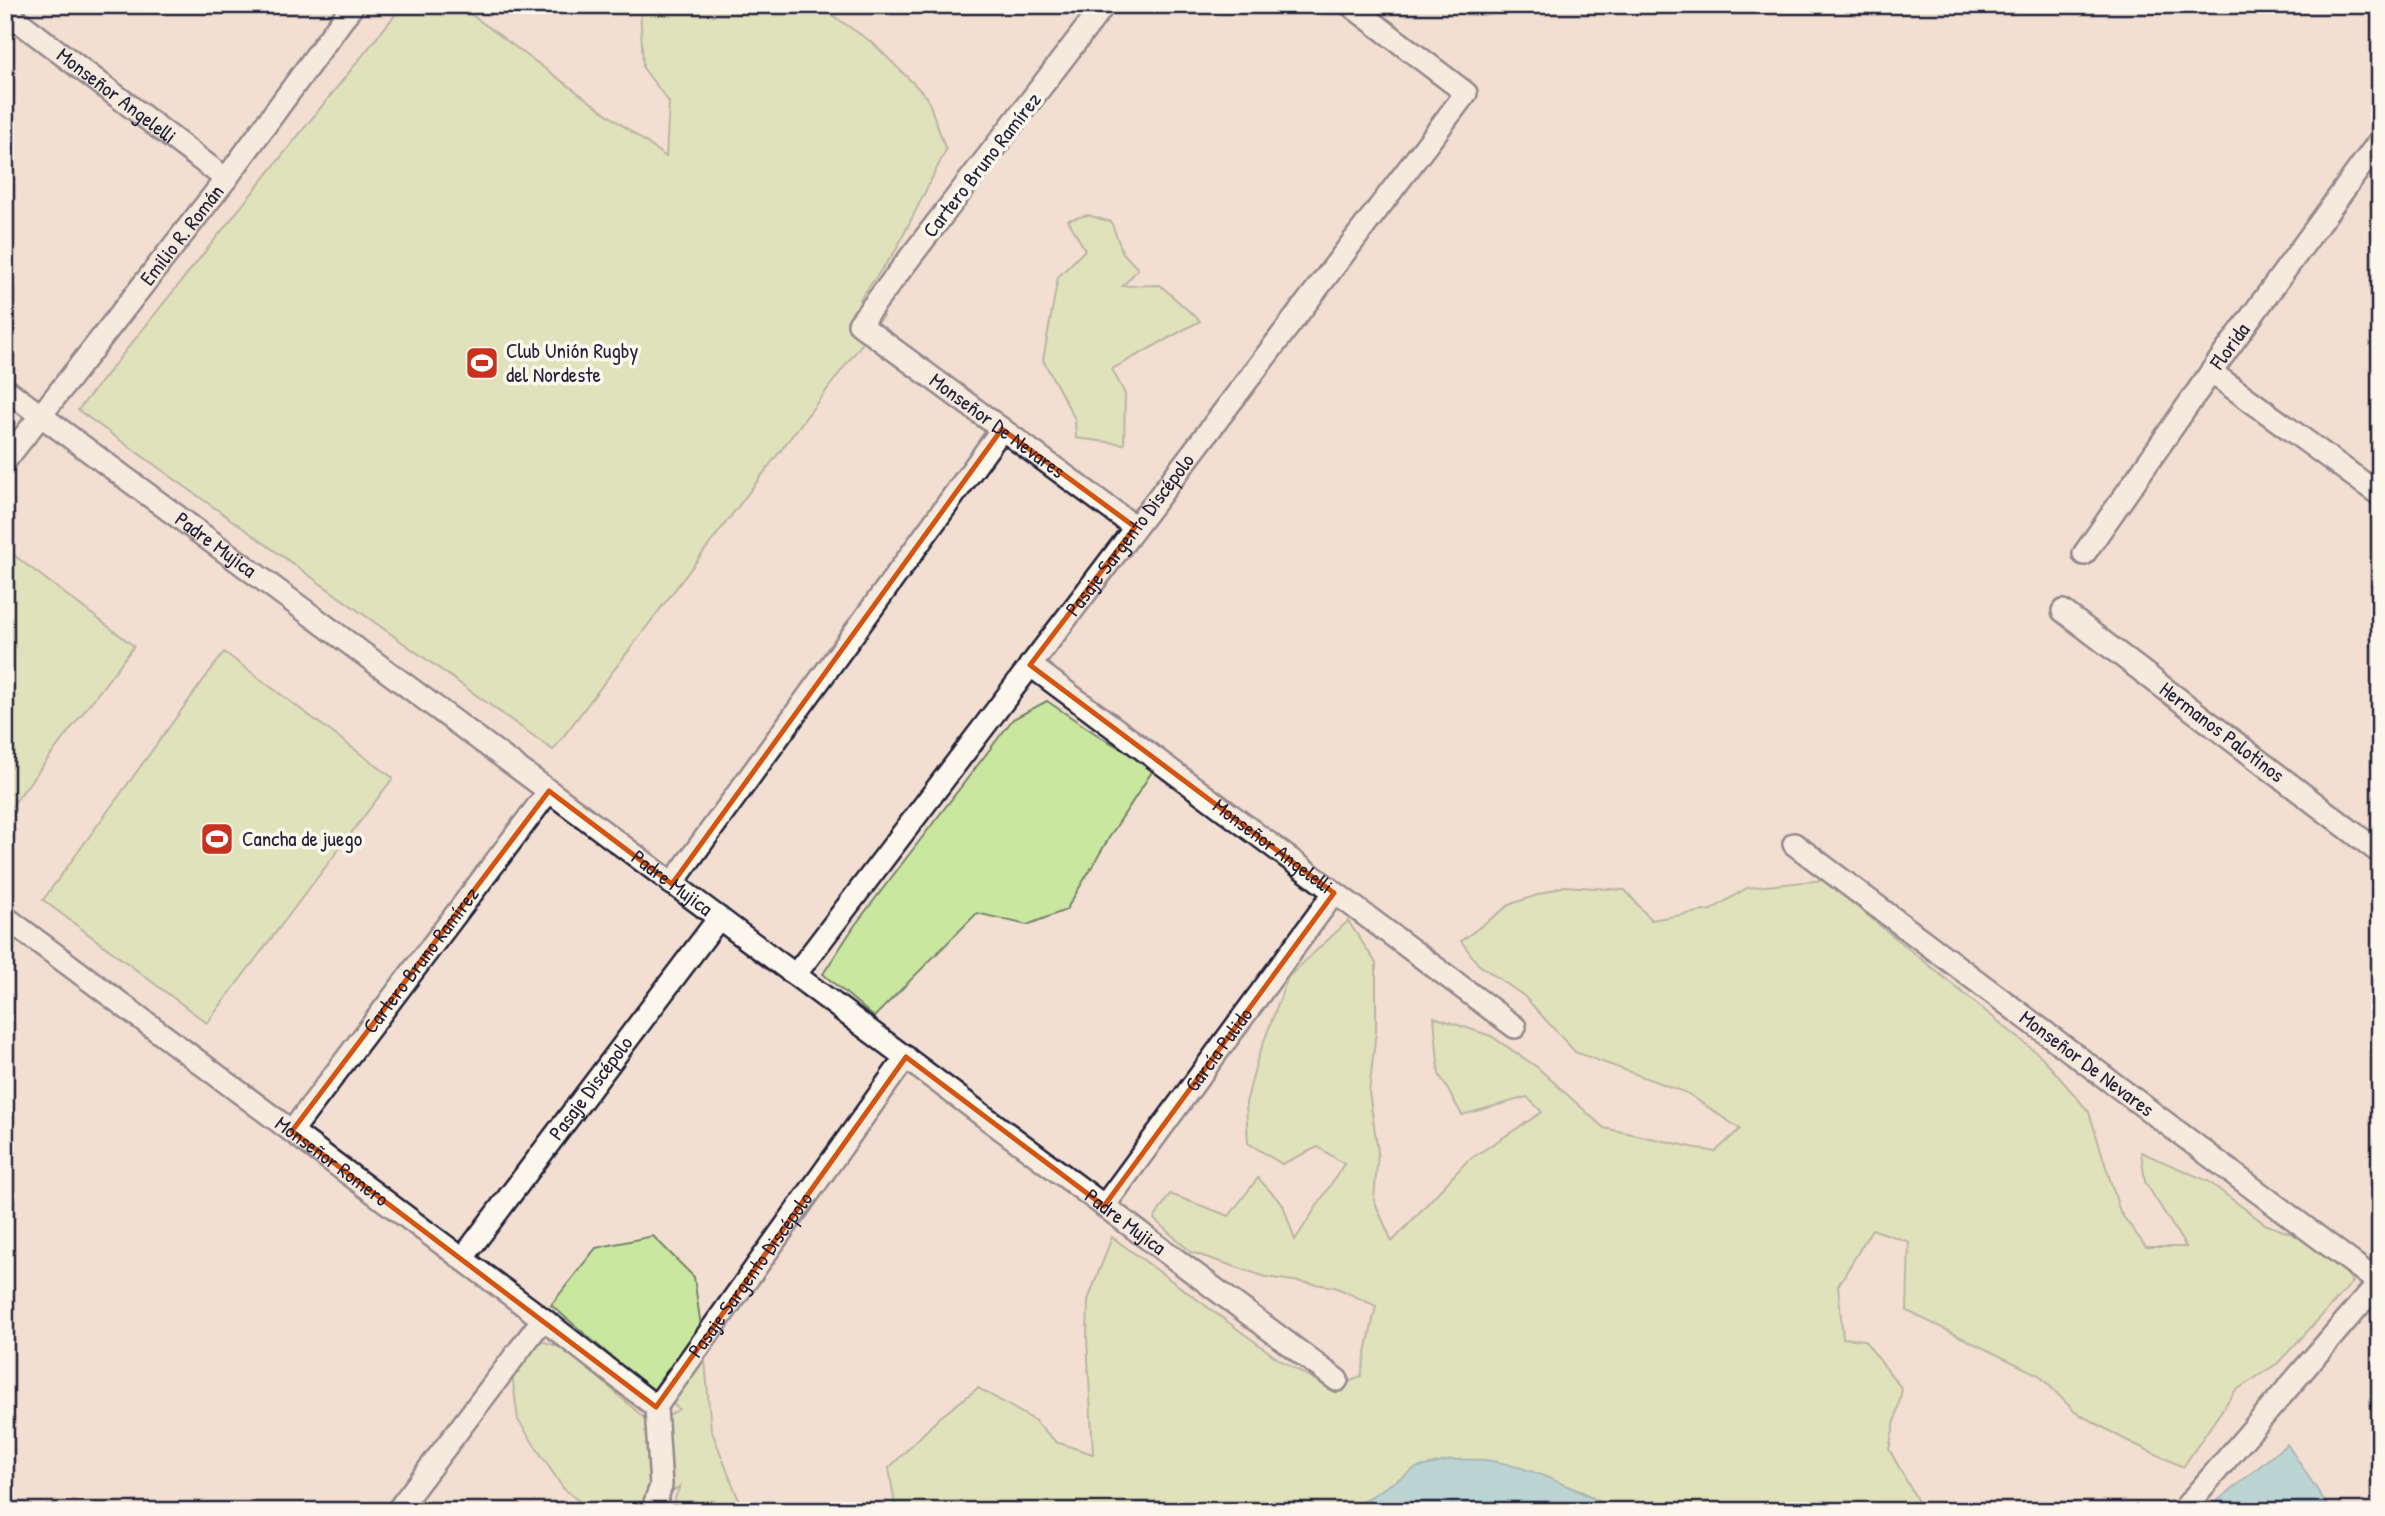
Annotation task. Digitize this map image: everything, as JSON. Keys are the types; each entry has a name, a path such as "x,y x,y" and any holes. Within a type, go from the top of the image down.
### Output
{"street":[{"name":"Emilio R. Román","path":"5,461 226,179 353,5"},
{"name":"Cartero Bruno Ramírez","path":"859,324 1104,5"},
{"name":"Pasaje Sargento Discépolo","path":"795,975 1466,93 1350,5"},
{"name":"Monseñor Angelelli","path":"5,11 226,179"},
{"name":"Florida","path":"2084,554 2211,372 2380,140"},
{"name":"Monseñor De Nevares","path":"859,324 1135,527"},
{"path":"2211,372 2380,495"},
{"name":"Padre Mujica","path":"5,390 549,791 1336,1380"},
{"path":"673,884 1002,429"},
{"name":"Hermanos Palotinos","path":"2063,611 2380,853"},
{"name":"Monseñor Angelelli","path":"1030,665 1515,1027"},
{"name":"Cartero Bruno Ramírez","path":"292,1131 549,791"},
{"name":"Monseñor De Nevares","path":"1794,844 2379,1281"},
{"name":"García Pulido","path":"1104,1206 1334,893"},
{"name":"Pasaje Discépolo","path":"462,1259 719,918"},
{"name":"Monseñor Romero","path":"7,923 292,1131 656,1407"},
{"name":"Pasaje Sargento Discépolo","path":"656,1407 906,1057"},
{"path":"2182,1511 2379,1281"},
{"path":"397,1511 543,1319"},
{"path":"652,1511 661,1486 656,1407"}],"highlighted area":[{"path":"1002,429 1135,527 1030,665 1334,893 1104,1206 906,1057 656,1407 292,1131 549,791 672,884"}],"green space":[{"name":"Club Unión Rugby del Nordeste","path":"403,5 458,5 666,157 669,102 643,68 640,5 817,5 873,43 927,97 946,150 896,250 860,299 883,316 553,750 78,410"},
{"path":"1088,215 1111,222 1123,253 1138,269 1123,286 1160,285 1200,321 1112,369 1125,394 1124,444 1076,438 1075,419 1043,360 1058,277 1085,250 1068,220"},
{"path":"5,551 134,646 5,815"},
{"name":"Cancha de juego","path":"224,652 393,778 207,1023 43,900"},
{"path":"1047,701 1102,738 1155,767 1066,910 1027,925 977,913 874,1017 823,974 855,925 1013,719"},
{"path":"1824,880 2042,1057 2089,1112 2120,1212 2146,1247 2186,1247 2145,1182 2141,1152 2208,1181 2265,1224 2324,1246 2353,1282 2278,1363 2235,1391 2183,1467 2075,1412 2039,1375 1907,1311 1909,1242 1872,1229 1838,1286 1843,1338 1864,1340 1902,1389 1889,1449 1923,1511 1615,1511 1583,1492 1520,1469 1485,1460 1390,1486 1339,1511 896,1511 889,1468 939,1418 978,1388 1034,1420 1056,1442 1093,1454 1087,1339 1088,1300 1112,1237 1277,1358 1332,1390 1361,1376 1376,1306 1335,1287 1266,1277 1191,1252 1154,1219 1170,1194 1229,1216 1258,1178 1283,1205 1295,1240 1344,1164 1318,1147 1282,1164 1248,1143 1246,1103 1257,1060 1288,977 1348,921 1376,963 1376,1031 1369,1093 1378,1152 1374,1200 1392,1242 1467,1161 1542,1112 1527,1097 1462,1115 1439,1074 1434,1017 1491,1036 1537,1067 1604,1128 1715,1152 1740,1129 1687,1093 1575,1052 1524,996 1478,964 1461,941 1511,904 1564,886 1625,890 1651,920 1711,910 1747,888"},
{"path":"653,1236 694,1277 711,1429 743,1511 670,1511 680,1486 644,1511 591,1511 563,1488 518,1420 512,1374 525,1335 568,1350 653,1426 679,1409 620,1364 551,1305 596,1248"}],"water":[{"path":"2287,1444 2331,1511 2205,1511"},
{"path":"1451,1460 1500,1462 1534,1472 1615,1511 1339,1511 1364,1501 1416,1468"}],"place":[{"name":"Club Unión Rugby del Nordeste","path":"482,363"},
{"name":"Cancha de juego","path":"217,839"}]}
